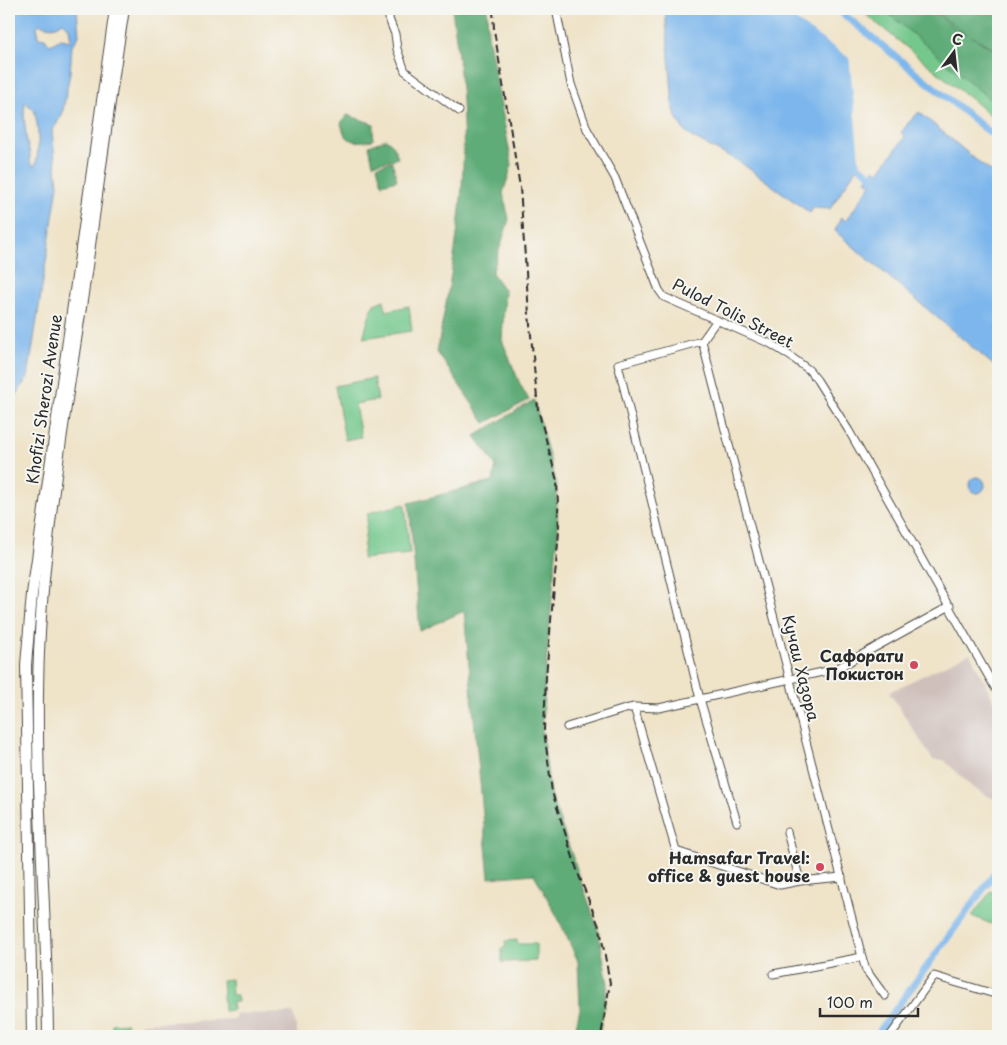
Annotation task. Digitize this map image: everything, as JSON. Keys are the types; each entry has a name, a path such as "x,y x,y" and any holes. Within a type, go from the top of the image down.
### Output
{"main road":[{"name":"Khofizi Sherozi Avenue","path":"32,1036 26,665 30,612 115,9"},
{"name":"Khofizi Sherozi Avenue","path":"48,1036 38,714 39,652 45,578 61,446 97,204 109,102 124,9"}],"street":[{"path":"390,9 389,18 405,71 459,111"},
{"name":"Pulod Tolis Street","path":"556,9 571,84 584,121 615,178 659,290 664,297 771,344 809,370 850,431 998,693"},
{"path":"717,320 702,341 618,364 700,699 736,822"},
{"name":"Кучаи Хазора","path":"702,341 862,957 866,970 885,996"},
{"path":"567,727 619,710 634,707 659,708 836,668 950,606"},
{"path":"634,707 676,851 780,885 842,876"},
{"path":"787,832 800,881"},
{"path":"773,974 862,957"},
{"path":"890,1036 934,976 998,995"}],"shaded area":[{"path":"970,653 998,709 998,801 973,788 944,760 933,760 889,692"},
{"path":"293,1013 298,1036 136,1036 141,1023 235,1019 235,1014"}],"green space":[{"path":"452,9 487,9 488,35 512,165 503,193 509,219 492,273 505,291 502,340 520,384 529,400 485,423 437,352 454,256 463,174 462,103"},
{"path":"859,9 998,9 998,121"},
{"path":"883,9 930,9 956,29 966,34 932,9 998,9 998,50 972,37 998,52 998,106"},
{"path":"347,115 374,124 373,140 356,141 348,138 341,123"},
{"path":"386,139 394,146 398,158 373,164 369,146"},
{"path":"392,161 397,180 382,184 377,166"},
{"path":"384,300 386,311 409,306 412,331 363,338 374,304"},
{"path":"374,378 378,400 355,404 361,437 345,440 335,386"},
{"path":"534,400 556,482 558,532 542,731 550,793 598,929 608,984 599,1036 574,1036 580,1009 578,961 558,918 534,874 489,878 464,611 420,631 409,503 493,481 496,466 475,436"},
{"path":"405,504 410,554 362,559 368,513"},
{"path":"991,891 998,895 998,923 992,921 991,924 972,916"},
{"path":"517,940 518,944 536,944 536,961 502,962 502,948 506,947 505,941"},
{"path":"231,979 232,995 237,995 238,1002 232,1002 233,1010 224,1011 222,980"},
{"path":"127,1023 126,1036 112,1036 112,1024"}],"water":[{"path":"9,9 77,9 79,36 72,46 70,73 62,115 52,131 58,185 28,377 14,399 9,416 10,185","holes":["63,22 69,28 71,41 61,39 50,45 45,38 38,37 37,27 39,24 51,27","25,102 34,111 37,123 38,148 34,167 30,161 27,143 24,116"]},
{"path":"665,9 771,9 844,62 854,166 857,168 830,209 813,208 810,213 740,162 693,138 683,129 676,117 673,105"},
{"path":"919,112 982,165 998,176 998,369 835,231 841,217 846,221 871,184 866,180 874,169 879,172 905,137 901,133"},
{"path":"977,477 983,479 985,485 983,491 977,493 971,491 969,485 971,479"}],"waterway":[{"path":"774,9 846,60 856,164 870,174"},
{"path":"837,9 998,139"},
{"path":"876,1036 998,869"}],"railway":[{"path":"493,9 494,30 520,187 538,409 557,481 559,531 546,676 544,730 552,792 578,873 600,929 610,983 601,1036"}],"place":[{"name":"Сафорати Покистон","path":"914,665"},
{"name":"Hamsafar Travel: office & guest house","path":"820,867"}]}
